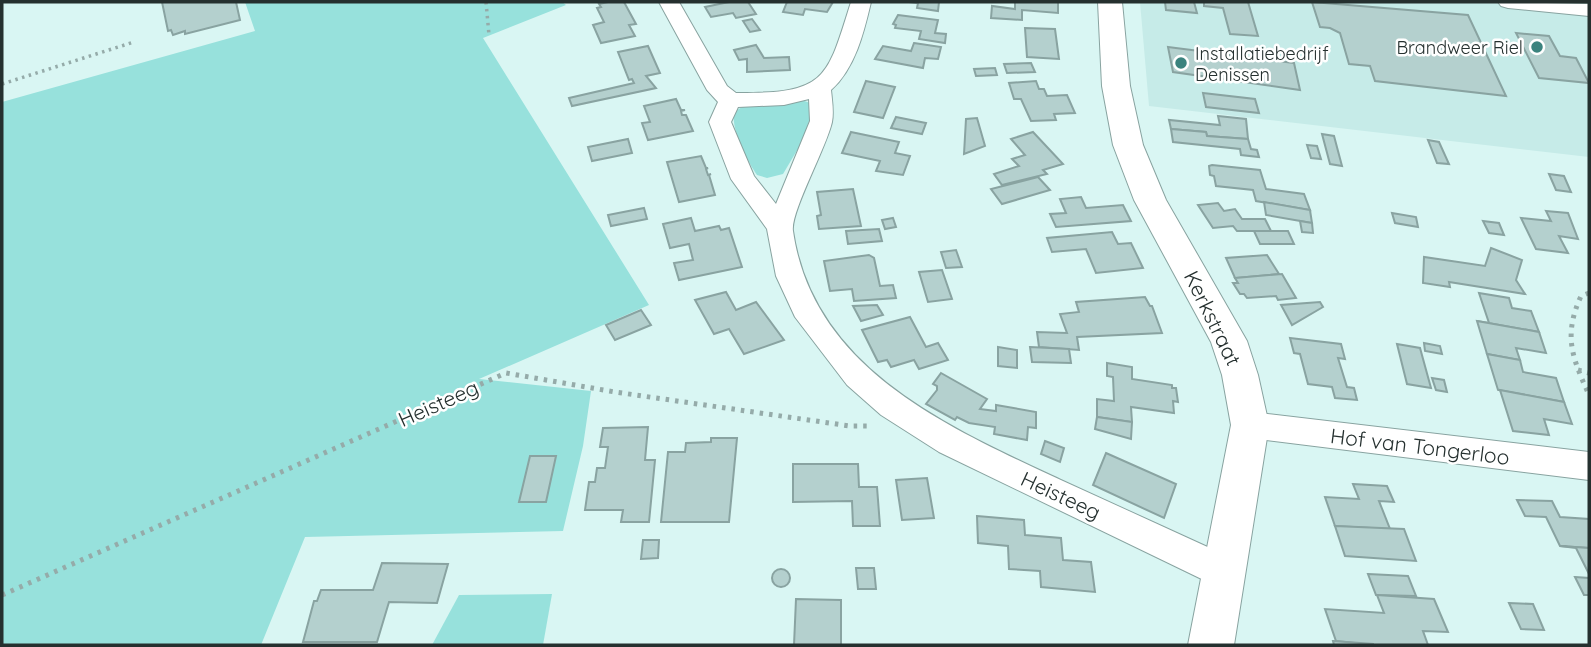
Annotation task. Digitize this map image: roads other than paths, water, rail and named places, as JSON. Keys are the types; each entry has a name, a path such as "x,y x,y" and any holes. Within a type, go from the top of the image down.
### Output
{"street":[{"path":"670,2 718,90 730,100 779,99 820,89 831,79 837,68 861,2"},
{"name":"Kerkstraat","path":"1110,2 1116,86 1128,145 1150,200 1228,341 1240,375 1250,425 1210,645"},
{"path":"1508,2 1589,10"},
{"path":"779,227 821,121 820,89"},
{"name":"Heisteeg","path":"730,100 720,122 743,179 779,227 789,276 809,317 842,361 882,399 950,443 1224,572"},
{"name":"Hof van Tongerloo","path":"1250,425 1589,466"}],"place":[{"name":"Brandweer Riel","path":"1537,47"},
{"name":"Installatiebedrijf Denissen","path":"1181,63"}]}
